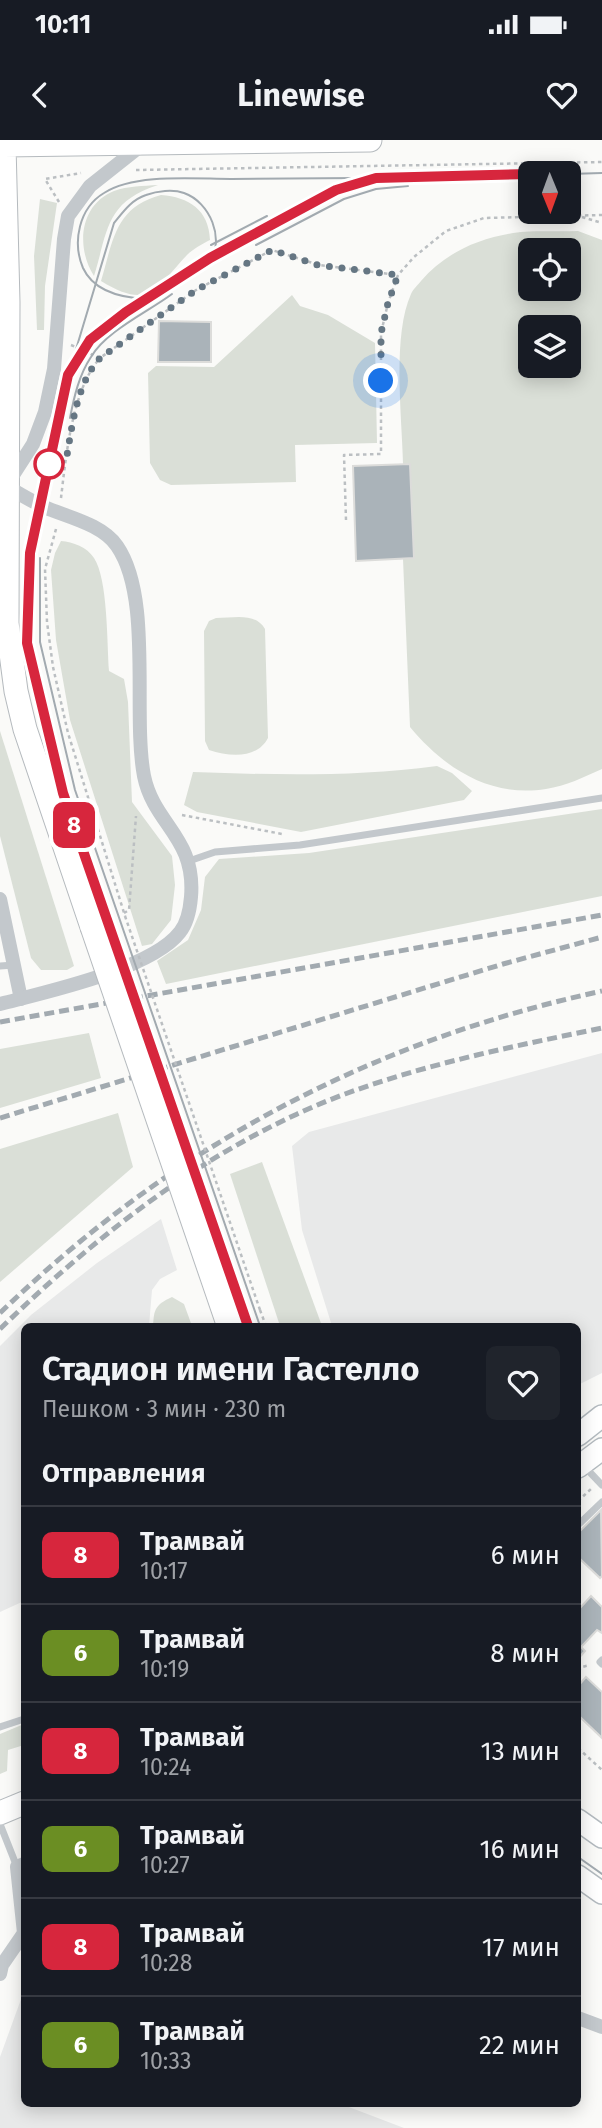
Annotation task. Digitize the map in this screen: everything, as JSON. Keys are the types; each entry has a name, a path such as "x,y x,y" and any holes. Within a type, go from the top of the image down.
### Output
{"main road":[{"path":"228,1323 25,729 16,691 7,623 3,514 6,486 8,303 3,143 143,144 370,140"},
{"path":"581,1433 602,1416"},
{"path":"581,1464 602,1449"},
{"path":"0,1813 21,1804"},
{"path":"581,1822 602,1837"},
{"path":"581,1878 602,1893"}],"street":[{"path":"0,1004 91,979 151,955 181,931 190,912 192,874 189,861 178,838 156,806 145,777 136,604 128,570 117,546 99,530 40,506 6,486 33,444 45,412 54,369 68,216 90,186 143,144"},
{"path":"0,899 7,965 21,999"},
{"path":"0,1974 2,1965 21,1937"},
{"path":"581,2019 602,2027"}],"lane":[{"path":"189,861 215,852 300,845 602,799"},
{"path":"581,1466 602,1485"},
{"path":"581,1522 602,1502"},
{"path":"0,1727 21,1720"},
{"path":"0,1825 21,1865"}],"path":[{"path":"68,216 45,179 93,170 602,162"},
{"path":"581,216 602,215"},
{"path":"581,216 602,223"},
{"path":"346,520 344,455 381,454 381,333 398,275 414,257 446,231 484,218 518,217"},
{"path":"63,484 82,390 93,365 196,290 272,250 318,265 398,275"},
{"path":"65,341 100,358"},
{"path":"54,537 45,569 47,621 53,667 68,733 125,915 265,1323"},
{"path":"125,915 129,911 136,816"},
{"path":"181,816 289,835"},
{"path":"581,1751 602,1770"}],"shaded area":[{"path":"158,185 141,192 118,209 106,232 94,276 88,265 83,240 84,228 94,206 114,191"},
{"path":"161,195 189,202 196,207 206,221 210,240 189,253 151,292 131,294 101,281 113,239 125,217 146,200"},
{"path":"40,199 57,203 45,286 44,330 37,330 34,256"},
{"path":"578,231 602,240 602,769 553,788 525,791 506,789 470,777 438,755 410,727 403,559 356,561 353,466 403,464 400,354 405,311 414,289 430,271 462,249 487,239 521,232"},
{"path":"292,295 300,306 328,315 375,343 377,443 295,445 296,482 171,485 160,480 150,463 148,373 156,366 214,367"},
{"path":"61,541 84,548 99,568 104,596 109,671 124,679 128,702 132,802 172,856 175,885 171,920 152,944 142,946 70,720 56,640 51,570"},
{"path":"216,618 250,618 265,629 268,738 257,750 250,753 234,755 209,750 205,741 204,631 209,621"},
{"path":"0,731 74,966 67,970 41,970 31,958 0,836"},
{"path":"437,766 452,773 472,791 464,800 301,832 197,812 184,805 193,772 345,774"},
{"path":"602,809 602,896 166,984 157,961 188,940 201,910 205,877 219,859 309,853"},
{"path":"89,1033 101,1078 0,1108 0,1049"},
{"path":"602,1053 602,1373 581,1384 581,1323 331,1323 302,1230 292,1146 309,1132"},
{"path":"118,1113 133,1167 0,1282 0,1149"},
{"path":"262,1162 321,1323 279,1323 230,1174"},
{"path":"161,1219 177,1270 160,1279 152,1290 149,1323 23,1323 31,1315 97,1263"},
{"path":"172,1297 184,1304 191,1323 153,1323 156,1308"},
{"path":"21,1325 21,1602 0,1612 0,1346"},
{"path":"21,1725 21,1746 8,1750 7,1771 0,1774 0,1734"},
{"path":"21,1999 21,2107 349,2107 404,2128 0,2128 0,2057"}],"building":[{"path":"159,321 211,322 211,362 158,362"},
{"path":"410,464 414,558 356,561 353,466"},
{"path":"601,1510 600,1578 581,1560 581,1530"},
{"path":"591,1596 602,1607 602,1633 597,1630 581,1647 581,1607"},
{"path":"586,1677 602,1692 602,1738 581,1718 581,1683"}],"tram line":[{"path":"581,174 602,173"},
{"path":"247,1323 63,793 27,643 30,553 68,375 90,340 126,312 210,258 336,190 376,178 518,174"},
{"name":"8","path":"247,1323 63,793 27,643 30,553 68,375 90,340 126,312 210,258 336,190 376,178 518,174"},
{"path":"147,299 110,292 94,283 83,268 78,247 80,226 89,207 104,193 132,182 166,178 359,178"},
{"path":"256,245 344,199 376,189 408,186"},
{"path":"74,356 114,223 136,200 165,191 184,193 201,204 208,213 215,232 216,243 210,262"},
{"path":"211,245 267,216"},
{"path":"70,418 80,379 98,348 117,330 172,294"},
{"path":"40,558 40,642 75,790 259,1323"},
{"path":"581,1859 602,1874"}],"railway":[{"path":"0,1022 602,915"},
{"path":"0,1118 503,964 602,937"},
{"path":"0,1313 66,1254 134,1200 204,1152 278,1109 354,1072 433,1039 516,1013 602,991"},
{"path":"0,1329 78,1258 161,1194 205,1164 297,1114 345,1094 408,1073 602,1028"}],"route":[{"path":"49,464 66,461 82,390 93,365 100,358 196,290 272,250 318,265 398,275 381,333 381,381"}]}
